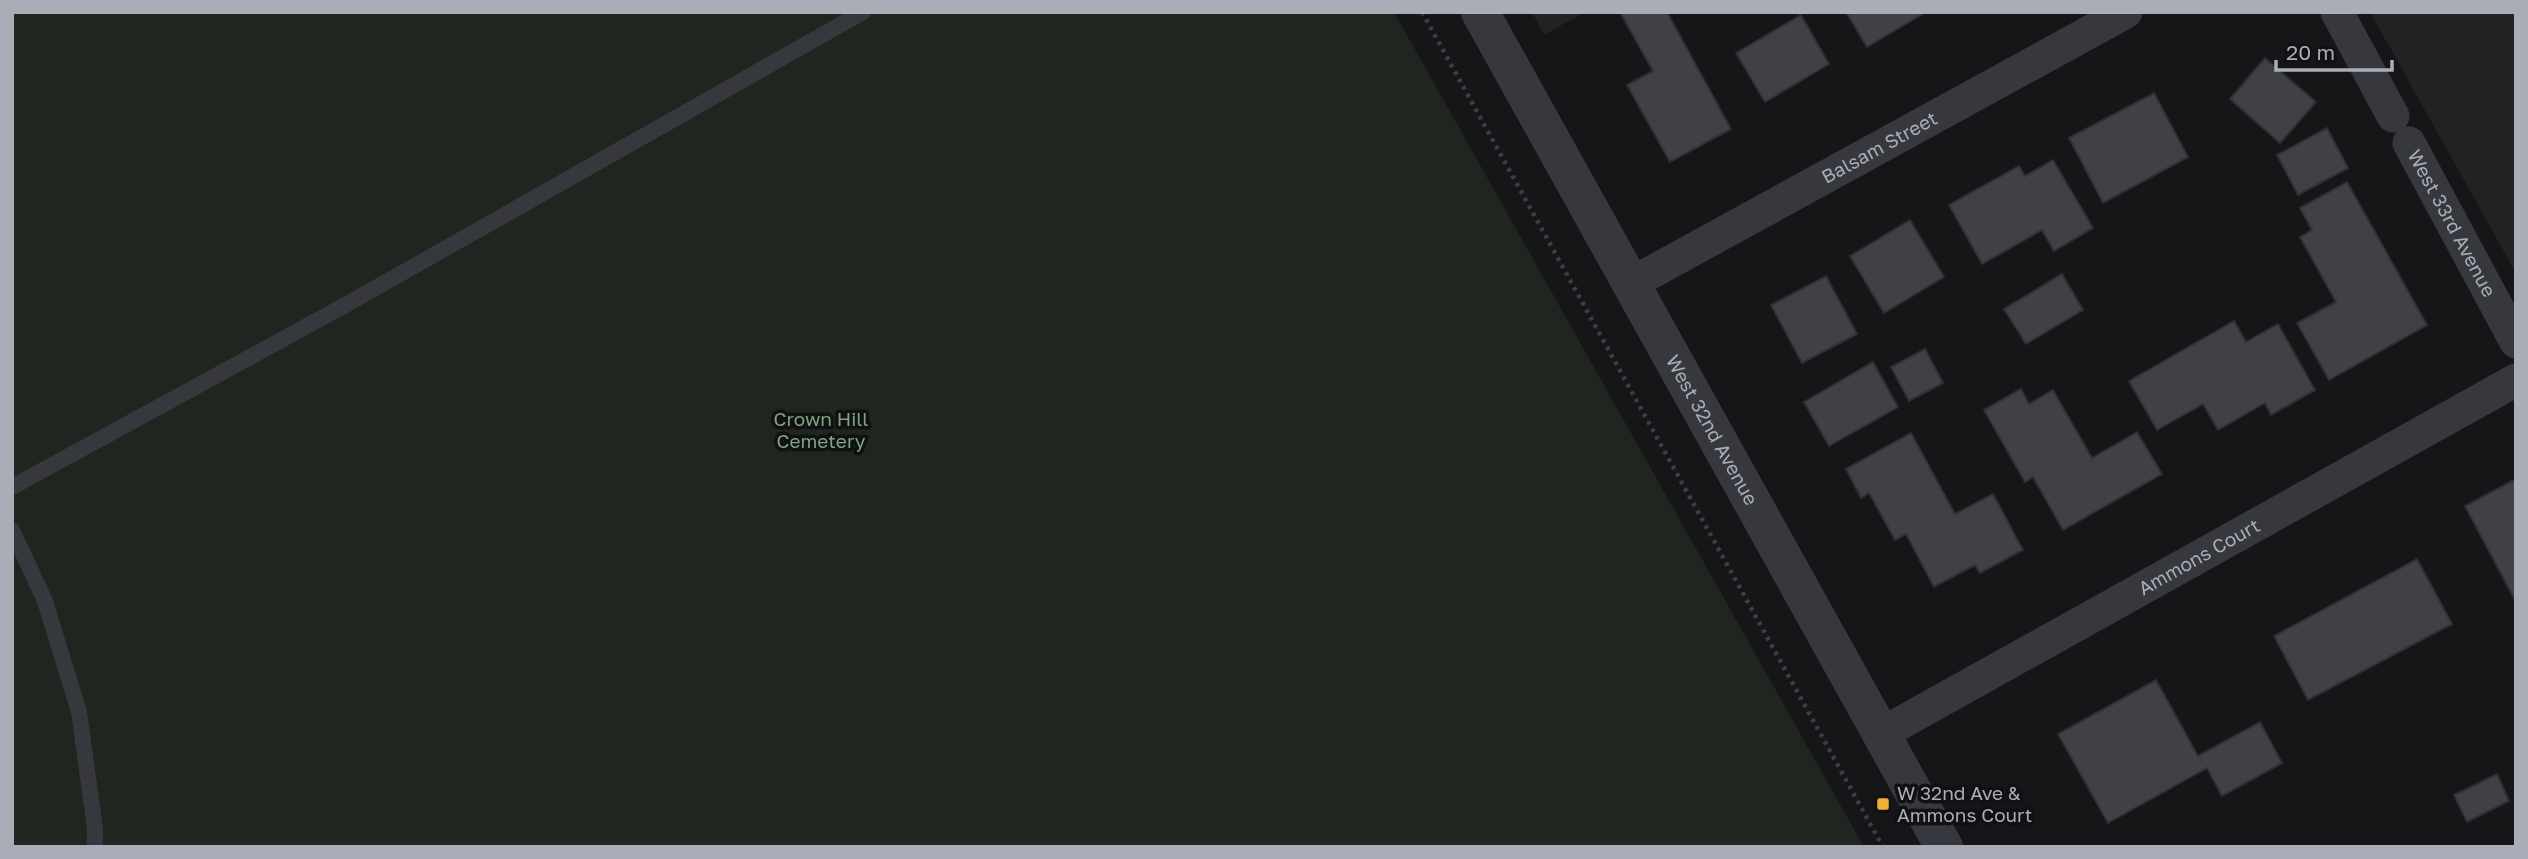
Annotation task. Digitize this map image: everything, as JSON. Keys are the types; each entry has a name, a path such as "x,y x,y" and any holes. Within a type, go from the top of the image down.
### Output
{"street":[{"name":"West 32nd Avenue","path":"1480,12 1944,847"},
{"name":"Balsam Street","path":"1632,283 2126,12"},
{"name":"West 33rd Avenue","path":"2337,12 2516,342"},
{"name":"Ammons Court","path":"1881,734 2516,380"}],"lane":[{"path":"12,487 349,303 863,12"},
{"path":"12,530 46,601 79,712 95,828 95,847"}],"path":[{"path":"1422,12 1883,847"}],"shaded area":[{"path":"1532,12 1585,12 1544,35"},
{"path":"2370,12 2516,12 2516,273"}],"green space":[{"name":"Crown Hill Cemetery","path":"12,12 1394,12 1864,847 12,847"}],"building":[{"path":"1620,12 1667,12 1731,129 1670,162 1627,85 1653,71"},
{"path":"1846,12 1926,12 1867,47"},
{"path":"1801,15 1829,64 1765,102 1736,53"},
{"path":"2265,58 2316,102 2280,143 2230,99"},
{"path":"2154,93 2188,157 2103,203 2069,138"},
{"path":"2327,128 2348,168 2298,195 2277,155"},
{"path":"2053,160 2093,228 2054,251 2042,230 1982,264 1949,205 2019,166 2025,176"},
{"path":"2347,182 2427,325 2329,380 2297,323 2336,302 2300,237 2312,230 2300,208"},
{"path":"1910,220 1944,277 1884,313 1850,256"},
{"path":"2062,274 2083,310 2026,344 2004,309"},
{"path":"1826,276 1857,334 1802,363 1771,305"},
{"path":"2234,321 2246,342 2278,324 2315,390 2271,415 2265,403 2218,430 2203,404 2157,430 2129,381"},
{"path":"1925,349 1943,383 1909,401 1891,367"},
{"path":"1873,362 1898,407 1829,446 1804,402"},
{"path":"2021,389 2029,404 2053,390 2092,458 2137,432 2162,474 2063,530 2033,477 2025,482 1984,410"},
{"path":"1911,433 1955,514 1993,494 2023,550 1980,573 1975,565 1934,587 1906,534 1895,540 1869,493 1861,498 1846,469"},
{"path":"2516,479 2516,602 2465,506"},
{"path":"2417,559 2452,624 2308,700 2274,636"},
{"path":"2156,680 2198,756 2260,722 2282,763 2222,796 2207,768 2108,823 2058,734"},
{"path":"2497,774 2509,801 2467,822 2454,795"}],"place":[{"name":"W 32nd Ave & Ammons Court","path":"1883,804"}]}
